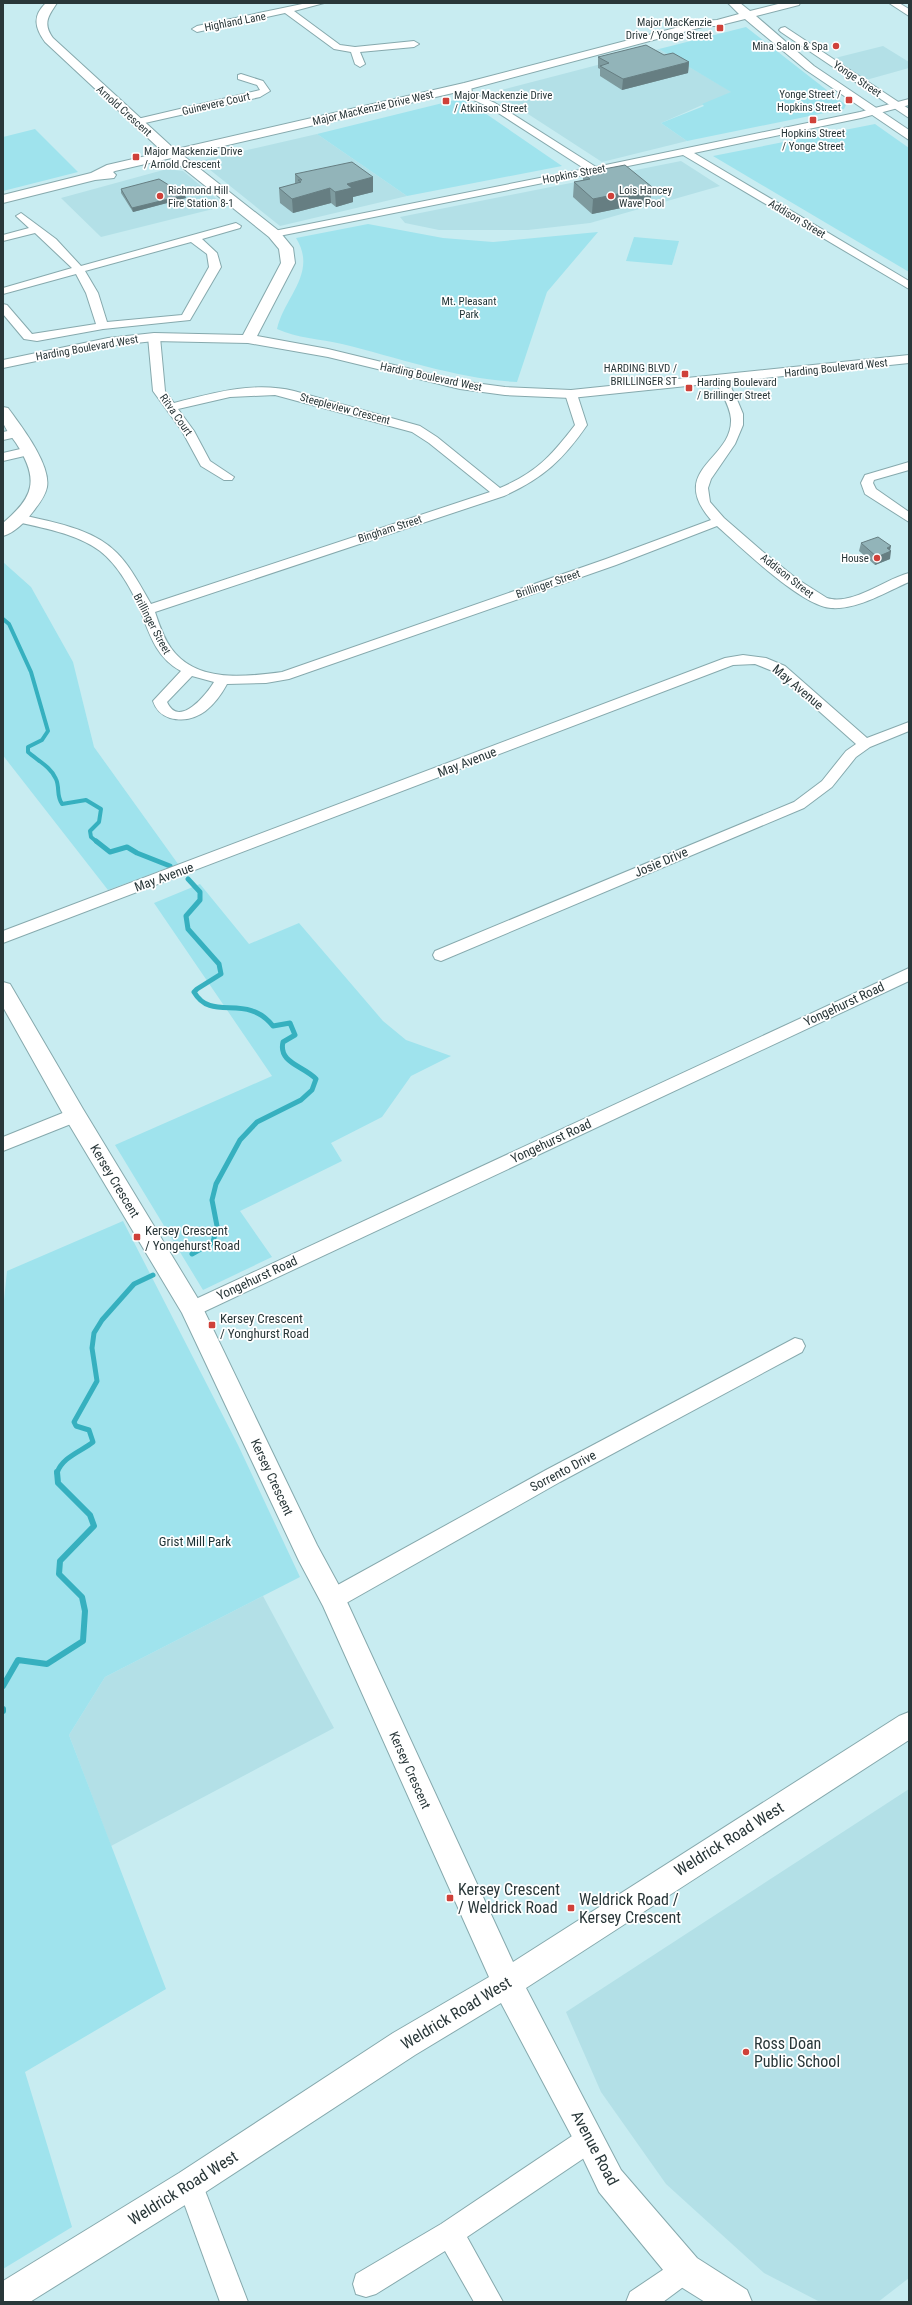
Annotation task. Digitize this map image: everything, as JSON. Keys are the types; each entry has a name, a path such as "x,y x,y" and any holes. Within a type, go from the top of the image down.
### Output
{"street":[{"name":"Arnold Crescent","path":"52,3 42,14 41,31 75,66 136,122 177,157 274,234 286,248 288,263 248,340"},
{"name":"Highland Lane","path":"197,29 288,11 320,3"},
{"name":"Yonge Street","path":"733,3 773,22 909,114"},
{"path":"750,10 773,3"},
{"path":"750,10 795,3"},
{"path":"893,3 909,13"},
{"name":"Yonge Street","path":"750,10 810,68 909,136"},
{"name":"Major MacKenzie Drive West","path":"3,199 95,176 126,174 177,157 261,140 272,132 466,86 706,23 717,23 750,10"},
{"path":"288,11 337,46 354,50 414,44"},
{"path":"354,50 360,64"},
{"name":"Guinevere Court","path":"136,122 257,95 265,91 265,88 260,83 241,77"},
{"path":"466,86 468,94 482,102 492,105 594,170"},
{"name":"Hopkins Street","path":"274,234 685,152 874,112 909,102"},
{"name":"Addison Street","path":"685,152 909,286"},
{"name":"Harding Boulevard West","path":"21,216 61,249 79,271 92,293 103,326"},
{"path":"3,291 79,271 192,237 236,226"},
{"path":"3,238 37,229"},
{"name":"Harding Boulevard West","path":"3,306 28,337 37,338 103,326 180,320 190,315 215,267 216,261 214,254 192,237"},
{"name":"Harding Boulevard West","path":"3,364 108,342 154,337 248,340 328,353 460,385 505,391 571,394 909,359"},
{"name":"Ritva Court","path":"154,337 158,390 188,431 205,463 228,477"},
{"path":"719,522 703,500 704,478 733,436 737,426 737,415 721,379"},
{"name":"Steepleview Crescent","path":"170,406 257,390 274,390 290,394 416,429 433,440 499,493"},
{"name":"Bingham Street","path":"147,610 499,493 522,483 553,461 581,425 571,394"},
{"path":"3,411 10,434 29,451 38,466 40,492 18,518 3,531"},
{"path":"3,457 29,451"},
{"path":"909,466 878,474 869,478 866,483 870,490 909,518"},
{"name":"Brillinger Street","path":"18,518 90,540 104,548 113,556 147,610 155,634 170,658 189,671 222,681 252,681 284,676 306,669 611,562 719,522"},
{"name":"Addison Street","path":"719,522 808,594 824,603 855,599 909,577"},
{"name":"May Avenue","path":"3,937 730,661 757,660 770,664 865,744"},
{"path":"189,671 160,702 167,712 184,716 198,711 218,689 222,681"},
{"path":"865,744 909,726"},
{"name":"Josie Drive","path":"441,955 799,805 814,796 851,754 865,744"},
{"name":"Yongehurst Road","path":"192,1308 909,974"},
{"name":"Kersey Crescent","path":"3,989 75,1115 192,1308 305,1547 333,1599 507,1983"},
{"path":"3,1144 75,1115"},
{"name":"Sorrento Drive","path":"333,1599 553,1476 795,1346"},
{"name":"Weldrick Road West","path":"3,2300 190,2184 404,2044 507,1983 909,1726"},
{"name":"Avenue Road","path":"507,1983 590,2139 610,2181 685,2270 735,2302"},
{"path":"366,2284 450,2233 590,2139"},
{"path":"190,2184 234,2302"},
{"path":"450,2233 489,2302"},
{"path":"640,2302 685,2270"}],"shaded area":[{"path":"883,46 909,62 909,68 866,80 835,58"},
{"path":"659,49 732,92 661,123 687,141 602,162 494,92"},
{"path":"317,134 407,196 280,226 199,161"},
{"path":"681,161 720,186 590,223 528,230 439,230 405,223 400,217"},
{"path":"167,169 183,171 225,206 101,237 61,198"},
{"path":"263,1596 334,1728 111,1846 69,1735 105,1677"},
{"name":"Ross Doan Public School","path":"909,1789 909,2278 878,2302 820,2302 764,2273 666,2184 601,2092 566,2012"}],"green space":[{"path":"746,27 846,105 844,109 687,141 661,123 704,106 702,104 731,92 659,49"},
{"path":"463,98 562,166 407,196 317,134"},
{"path":"875,124 909,148 909,272 713,156"},
{"path":"35,129 78,172 3,191 3,137"},
{"name":"Mt. Pleasant Park","path":"368,224 443,238 493,242 598,232 547,292 517,382 473,377 342,344 292,334 277,329 286,306 302,274 302,251 296,238"},
{"path":"634,237 679,241 672,265 626,261"},
{"path":"3,562 31,587 73,662 94,747 178,864 108,890 3,755"},
{"path":"200,884 249,944 299,923 383,1021 406,1040 451,1056 411,1076 382,1117 331,1143 342,1161 240,1211 272,1257 203,1290 115,1145 272,1076 154,903"},
{"name":"Grist Mill Park","path":"123,1221 238,1445 300,1577 105,1677 69,1735 166,1989 25,2072 72,2227 3,2269 3,1310 7,1271"}],"building":[{"path":"646,45 664,55 673,53 689,62 623,79 600,66 609,63 598,57"},
{"path":"352,162 373,177 347,184 352,188 335,192 330,188 292,199 279,188 301,182 298,180 302,180 295,174"},
{"path":"625,165 652,187 593,199 574,182 590,179 583,173"},
{"name":"Richmond Hill Fire Station 8-1","path":"159,179 185,195 132,208 121,189"},
{"path":"878,537 891,546 887,548 891,551 877,557 861,543"}],"waterway":[{"path":"3,619 9,624 31,672 48,731 42,740 28,747 28,752 47,767 54,775 57,782 59,798 62,804 86,800 101,809 99,822 90,831 91,837 97,842"},
{"path":"96,841 110,852 127,847 137,853 170,866"},
{"path":"188,879 200,892 200,900 186,916 188,929 219,964 221,974 194,992 201,1001 210,1006 241,1008 252,1011 263,1016 273,1026 290,1023 295,1035 283,1042 282,1049 284,1055 293,1064 316,1079 312,1090 301,1100 257,1122 240,1140 216,1184 212,1200 217,1226 213,1242 192,1254"},
{"path":"57,1473 63,1463 93,1442 89,1430 76,1426 74,1422 97,1381 92,1348 94,1333 102,1320 134,1284 153,1275"},
{"path":"3,1686 18,1660 47,1664 83,1641 85,1611 82,1597 59,1574 60,1561 94,1526 90,1515 58,1483 57,1473"}],"place":[{"name":"Major MacKenzie Drive / Yonge Street","path":"720,28"},
{"name":"Mina Salon & Spa","path":"836,46"},
{"name":"Yonge Street / Hopkins Street","path":"849,100"},
{"name":"Major Mackenzie Drive / Atkinson Street","path":"446,101"},
{"name":"Hopkins Street / Yonge Street","path":"813,120"},
{"name":"Major Mackenzie Drive / Arnold Crescent","path":"136,157"},
{"name":"Richmond Hill Fire Station 8-1","path":"160,196"},
{"name":"Lois Hancey Wave Pool","path":"611,196"},
{"name":"HARDING BLVD / BRILLINGER ST","path":"685,374"},
{"name":"Harding Boulevard / Brillinger Street","path":"689,388"},
{"name":"House","path":"877,558"},
{"name":"Kersey Crescent / Yongehurst Road","path":"137,1237"},
{"name":"Kersey Crescent / Yonghurst Road","path":"212,1325"},
{"name":"Kersey Crescent / Weldrick Road","path":"450,1898"},
{"name":"Weldrick Road / Kersey Crescent","path":"571,1908"},
{"name":"Ross Doan Public School","path":"746,2052"}]}
